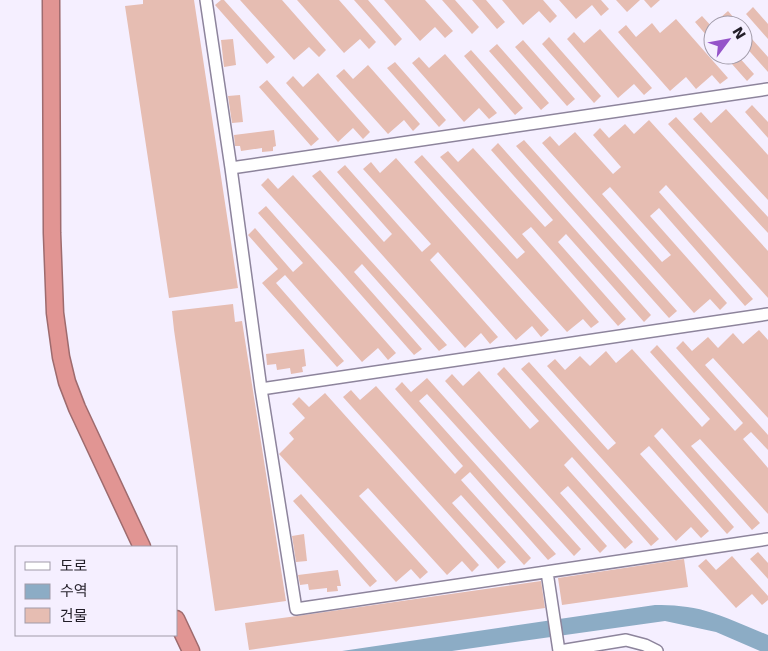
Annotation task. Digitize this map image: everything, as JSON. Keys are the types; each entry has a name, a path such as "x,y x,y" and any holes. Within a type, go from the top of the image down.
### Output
{"highway":[{"path":"42,0 45,298 49,334 61,385 68,405 133,546"},
{"path":"51,0 52,233 55,313 61,357 67,382 77,408 142,546"},
{"path":"178,623 191,651"},
{"path":"174,636 181,651"}],"lane":[{"path":"206,0 261,390 296,609 768,539"},
{"path":"231,168 768,89"},
{"path":"261,390 768,314"},
{"path":"547,572 560,651 626,640 645,645 657,651"}],"water":[{"path":"655,605 694,608 737,622 768,635 768,651 760,651 716,632 665,621 452,651 342,651"}],"building":[{"path":"143,0 194,0 238,288 169,298 125,6 143,4"},
{"path":"224,0 275,57 267,64 215,5"},
{"path":"240,0 282,0 326,50 319,57 309,47 294,60"},
{"path":"297,0 339,0 376,42 369,49 360,39 344,53"},
{"path":"354,0 368,0 402,39 395,46"},
{"path":"384,0 425,0 453,31 445,38 435,27 420,41"},
{"path":"442,0 455,0 479,27 472,34"},
{"path":"472,0 486,0 505,22 497,29"},
{"path":"502,0 543,0 557,16 550,23 539,11 523,25"},
{"path":"559,0 601,0 609,9 601,16 592,5 576,19"},
{"path":"616,0 640,0 627,12"},
{"path":"644,0 660,0 651,8"},
{"path":"753,7 768,24 768,39 753,22 753,15 746,14"},
{"path":"728,11 731,15 723,15"},
{"path":"703,17 703,31 695,22"},
{"path":"676,19 703,50 703,65 717,65 728,78 720,84 712,75 696,89 686,77 670,91 618,32 626,25 636,37 652,23 660,33"},
{"path":"600,29 652,88 644,95 634,84 618,98 567,39 574,32 584,43"},
{"path":"549,37 601,96 594,103 542,44"},
{"path":"233,39 236,65 224,67 221,40"},
{"path":"523,40 575,99 567,106 515,47"},
{"path":"753,40 768,57 768,72 753,55"},
{"path":"497,44 549,103 541,110 489,51"},
{"path":"471,50 523,108 515,115 464,56"},
{"path":"445,54 497,113 489,119 479,108 464,122 412,63 419,57 429,68"},
{"path":"395,62 446,120 439,127 387,68"},
{"path":"368,65 420,124 413,131 404,120 388,134 336,76 344,69 353,79"},
{"path":"733,65 746,65 754,74 747,81"},
{"path":"318,73 370,132 363,139 353,128 338,142 286,83 293,76 303,87"},
{"path":"267,80 319,139 311,146 259,87"},
{"path":"240,95 243,122 232,123 228,96"},
{"path":"752,105 768,122 768,138 745,112"},
{"path":"726,109 768,155 768,200 693,119 701,112 711,123"},
{"path":"676,117 768,217 768,233 668,124"},
{"path":"649,120 768,251 768,298 666,185 659,192 753,299 745,306 659,208 650,216 727,303 720,310 710,299 694,313 542,143 550,136 559,146 575,132 613,174 621,167 593,135 600,128 609,138 625,124 634,134","holes":["610,187 671,255 662,262 602,194"]},
{"path":"274,130 276,146 273,147 273,151 262,152 262,148 241,151 240,146 235,146 234,135"},
{"path":"524,140 677,311 669,318 516,146"},
{"path":"498,143 651,315 644,322 566,234 558,242 626,319 618,326 531,227 522,234 599,322 591,328 583,319 567,332 414,162 422,155 517,259 525,252 440,157 448,151 458,162 473,148 545,227 553,220 491,150"},
{"path":"396,158 549,330 541,337 532,326 516,340 438,252 430,260 498,337 490,344 481,333 465,348 312,176 320,170 384,242 392,234 337,172 345,165 422,252 431,244 363,169 371,162 380,173"},
{"path":"293,175 447,345 439,351 362,264 354,272 422,349 414,355 261,185 268,178 278,189"},
{"path":"266,206 396,353 388,360 378,348 362,362 285,275 276,283 344,361 337,367 262,283 278,269 248,235 255,228 293,272 303,263 258,213"},
{"path":"233,304 235,322 242,321 286,601 215,611 172,311"},
{"path":"759,330 768,340 768,418 713,358 705,365 768,435 768,450 751,432 743,439 768,468 768,514 700,439 691,446 760,523 752,530 662,428 654,436 734,527 727,534 649,446 640,454 709,531 701,538 691,527 676,541 521,369 529,362 608,450 616,443 547,366 555,359 565,370 580,356 590,366 606,351 616,363 632,349 702,427 710,419 650,352 657,345 735,431 743,423 676,348 683,341 692,351 708,337 718,348 733,333 743,344"},
{"path":"304,349 306,366 302,367 303,372 291,374 290,368 277,370 276,364 267,365 266,354"},
{"path":"504,367 659,539 651,546 572,457 564,465 633,542 625,549 568,486 560,493 607,546 600,553 445,381 452,374 463,386 479,371 530,429 539,421 497,374"},
{"path":"427,378 581,549 574,556 427,394 419,401 556,554 548,560 470,472 461,480 531,558 524,565 461,495 452,503 506,562 498,569 343,397 351,390 360,400 376,386 455,474 463,466 395,389 402,382 411,392"},
{"path":"325,393 479,565 472,572 462,561 447,575 368,488 359,496 428,572 420,579 411,569 396,582 279,454 294,439 289,433 305,418 292,404 299,397 309,407"},
{"path":"301,494 377,581 370,587 293,501"},
{"path":"304,534 307,561 296,562 292,536"},
{"path":"758,552 768,563 768,579 750,559"},
{"path":"732,556 768,596 768,600 762,605 752,594 736,608 698,566 706,559 716,570"},
{"path":"684,559 688,587 562,605 558,578"},
{"path":"338,570 341,586 337,586 338,591 327,592 327,588 309,590 308,584 300,585 298,575"},
{"path":"541,581 545,608 249,650 245,623"}]}
